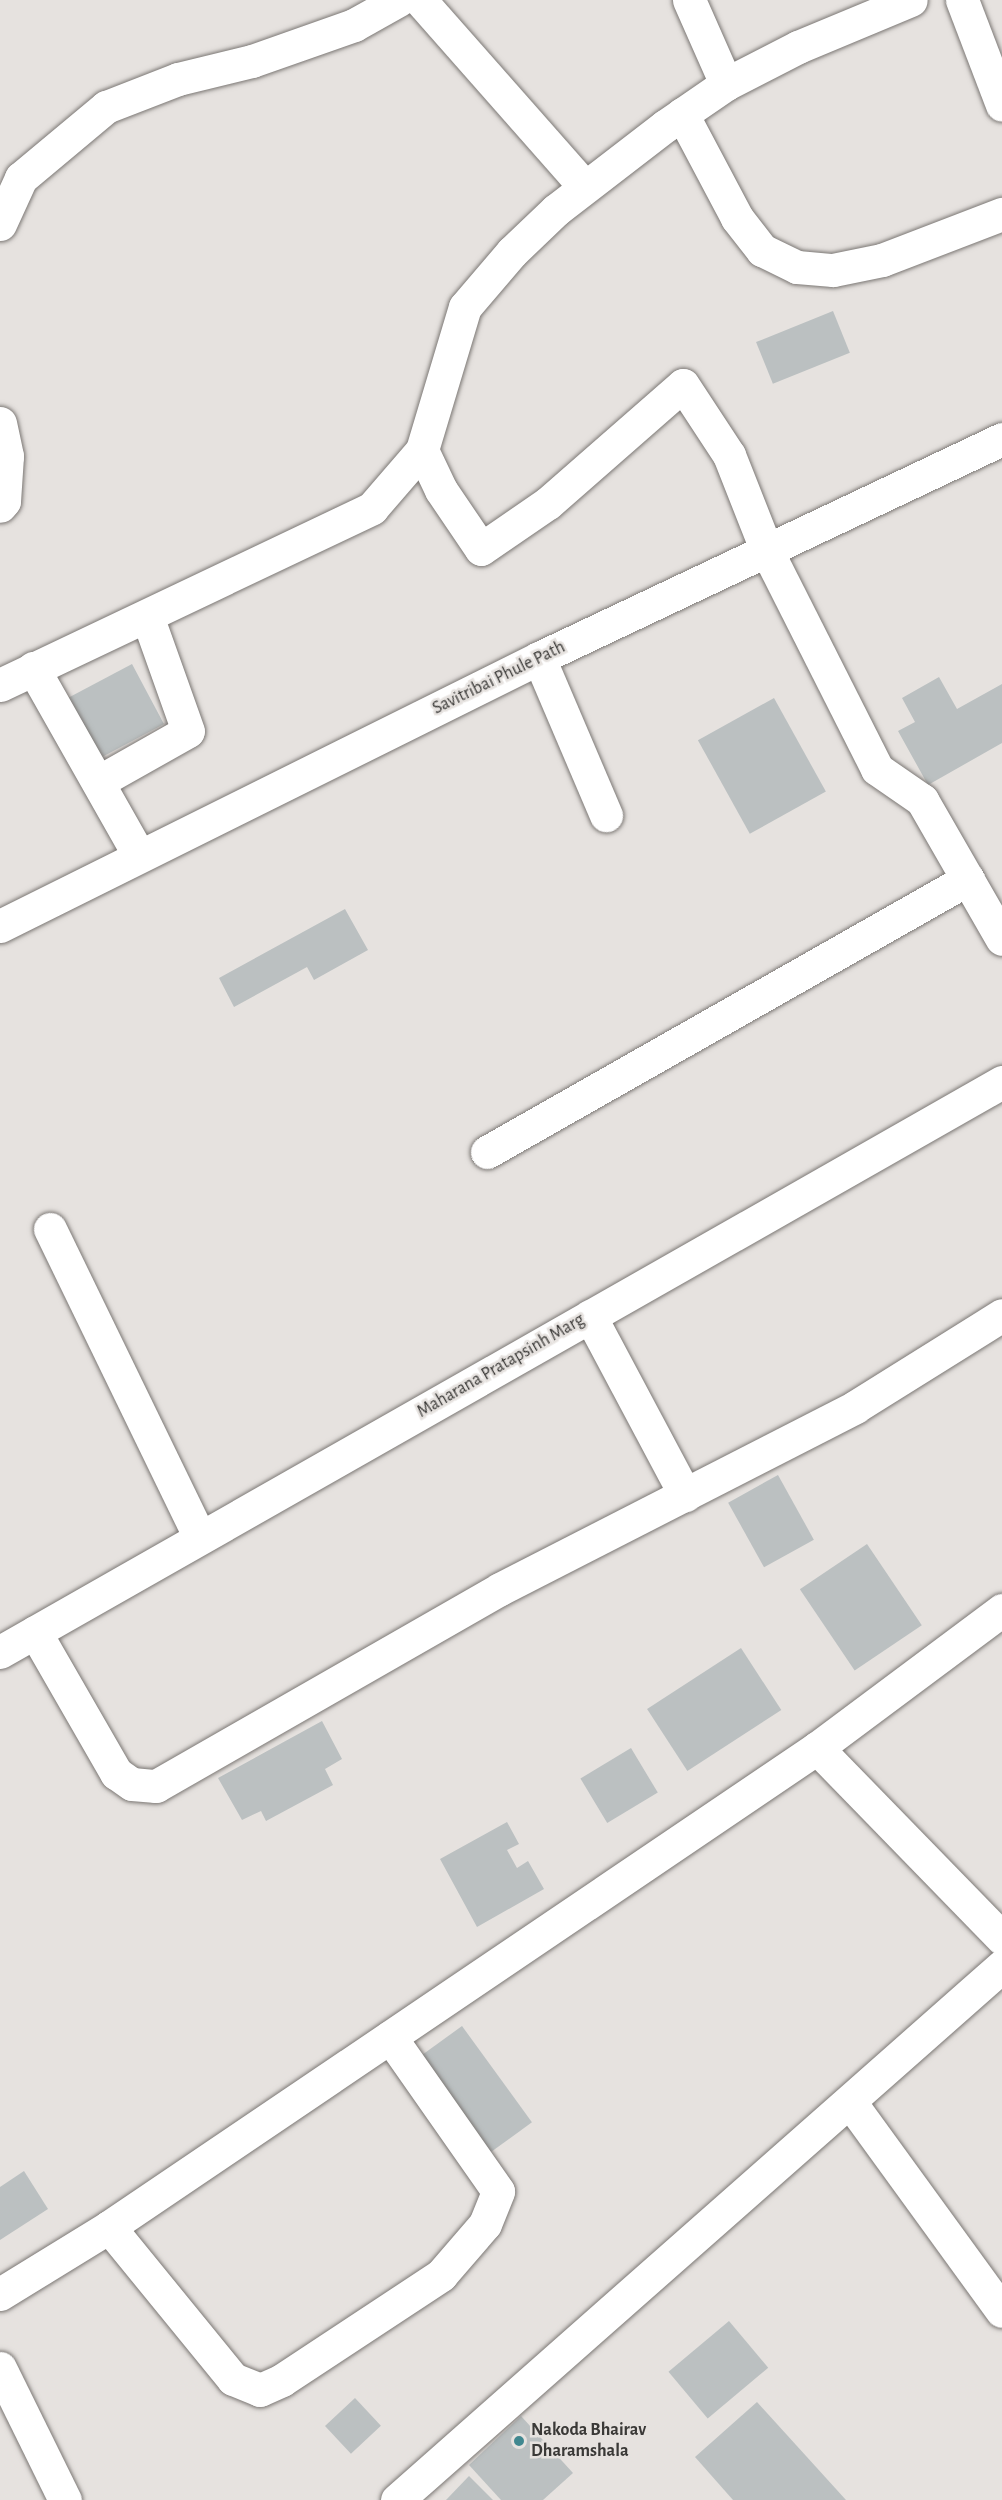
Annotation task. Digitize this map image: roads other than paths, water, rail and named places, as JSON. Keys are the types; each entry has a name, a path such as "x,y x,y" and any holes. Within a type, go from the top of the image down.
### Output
{"street":[{"path":"0,224 21,178 106,107 178,80 252,61 354,25 399,0"},
{"path":"420,0 585,188"},
{"path":"689,0 726,84"},
{"path":"0,685 372,508 422,450 465,307 512,252 585,188 682,114 726,84 798,47 911,0"},
{"path":"962,0 1002,105"},
{"path":"682,114 737,218 762,250 798,267 833,270 882,260 1002,214"},
{"path":"422,450 441,490 481,549 548,503 683,385 729,455 766,549 877,769 922,800 1002,939"},
{"path":"0,423 7,456 4,501 0,506"},
{"name":"Savitribai Phule Path","path":"0,926 139,855 540,658 766,549 1002,440"},
{"path":"98,782 188,731 147,615"},
{"path":"540,658 606,814"},
{"path":"33,668 139,855"},
{"path":"487,1152 968,879"},
{"name":"Maharana Pratapsinh Marg","path":"0,1652 1002,1082"},
{"path":"50,1229 200,1538"},
{"path":"35,1632 116,1773 132,1784 156,1786 500,1589 855,1407 1002,1315"},
{"path":"590,1316 685,1495"},
{"path":"0,2294 109,2227 817,1748 1002,1610"},
{"path":"817,1748 1002,1938"},
{"path":"397,2500 1002,1966"},
{"path":"109,2227 233,2379 260,2390 282,2380 441,2275 485,2224 498,2191 390,2037"},
{"path":"850,2102 1002,2311"},
{"path":"0,2368 65,2500"}],"place":[{"name":"Nakoda Bhairav Dharamshala","path":"519,2441"}]}
